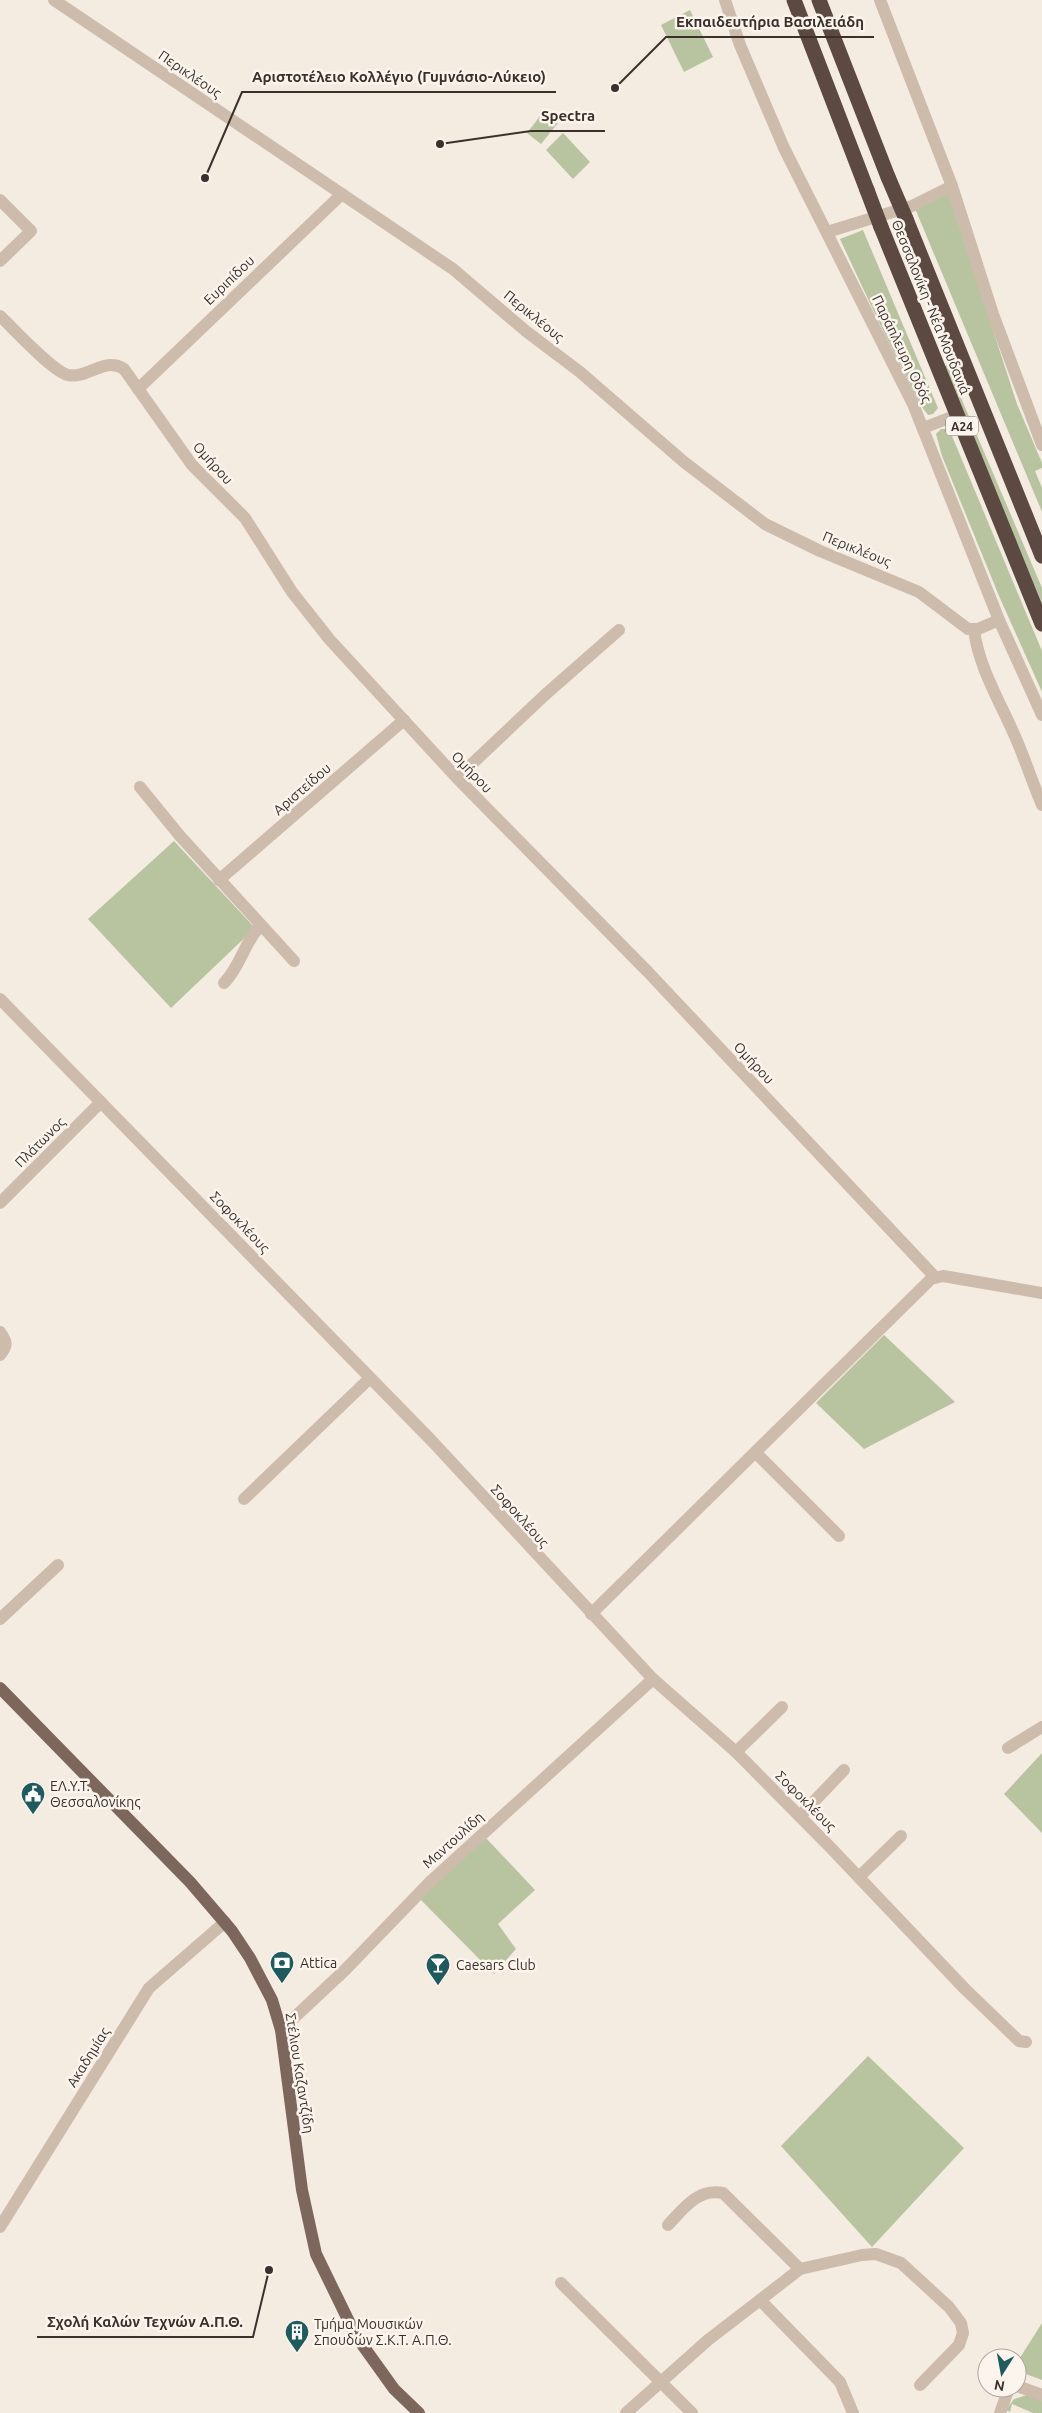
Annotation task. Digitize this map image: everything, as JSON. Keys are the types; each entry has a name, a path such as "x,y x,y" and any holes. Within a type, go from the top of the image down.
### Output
{"highway":[{"name":"Θεσσαλονίκη - Νέα Μουδανιά","path":"794,0 881,227 1042,624"},
{"name":"Θεσσαλονίκη - Νέα Μουδανιά","path":"819,0 888,177 1042,556"}],"main road":[{"name":"Στέλιου Καζαντζίδη","path":"0,1688 190,1882 225,1922 239,1941 261,1978 272,2000 281,2030 302,2190 316,2254 356,2336 394,2388 419,2413"}],"street":[{"name":"Περικλέους","path":"54,0 459,274 515,322 580,372 645,430 765,524 820,551 919,592 946,610 963,626 974,630"},
{"name":"Παράπλευρη Οδός","path":"725,0 740,45 801,184 879,334 923,428 1000,620 1042,716"},
{"path":"880,0 952,186 993,314 1042,445"},
{"path":"827,232 912,206 952,186"},
{"name":"Ευριπίδου","path":"138,388 342,194"},
{"path":"0,200 31,231 0,261"},
{"name":"Ομήρου","path":"0,316 63,373 80,375 105,365 114,365 124,369 192,465 250,524 304,608 404,720 457,778 628,950 936,1277"},
{"path":"923,428 957,415"},
{"path":"1000,620 974,630 976,642 1042,805"},
{"path":"457,778 546,694 620,630"},
{"name":"Αριστείδου","path":"220,880 404,720"},
{"path":"140,787 180,836 294,961"},
{"path":"224,983 237,968 254,932 261,925"},
{"name":"Σοφοκλέους","path":"0,999 437,1447 653,1679 736,1752 996,2020 1019,2041 1026,2042"},
{"name":"Πλάτωνος","path":"0,1203 101,1102"},
{"path":"591,1614 926,1283 936,1277 1042,1293"},
{"path":"0,1332 7,1343 7,1347 0,1355"},
{"path":"244,1499 370,1378"},
{"path":"756,1452 839,1536"},
{"path":"0,1619 58,1565"},
{"name":"Μαντουλίδη","path":"281,2030 345,1970 430,1882 653,1679"},
{"path":"736,1752 782,1707"},
{"path":"1008,1748 1042,1727"},
{"path":"800,1816 844,1770"},
{"path":"858,1877 902,1836"},
{"name":"Ακαδημίας","path":"0,2227 149,1988 225,1922"},
{"path":"668,2225 690,2202 705,2192 724,2193 800,2269"},
{"path":"626,2413 708,2340 800,2269 862,2255 876,2254 890,2257 912,2271 949,2307 961,2323 963,2332 959,2345 920,2385"},
{"path":"560,2283 692,2413"},
{"path":"760,2300 840,2382 853,2413"},
{"path":"1027,2390 1042,2395"},
{"path":"1000,2413 1005,2398"}],"green space":[{"path":"690,10 713,57 684,72 661,25"},
{"path":"544,111 558,123 541,144 527,133"},
{"path":"563,133 590,162 573,179 546,150"},
{"path":"948,192 1017,404 1042,463 1042,468 1035,471 1042,488 1042,512 914,206"},
{"path":"863,230 938,408 933,414 928,415 915,394 840,239"},
{"path":"947,365 1042,588 1042,603 942,368"},
{"path":"941,429 945,429 952,436 1042,651 1042,692 999,596 942,456 936,434"},
{"path":"174,841 255,928 171,1008 88,919"},
{"path":"884,1335 955,1402 864,1449 816,1403"},
{"path":"1042,1753 1042,1833 1004,1794"},
{"path":"486,1838 535,1890 498,1924 516,1949 494,1974 419,1898"},
{"path":"868,2056 964,2148 872,2247 781,2146"},
{"path":"1042,2323 1042,2380 1027,2374 1026,2348"},
{"path":"1027,2395 1042,2400 1042,2413 1033,2413 1012,2404 1010,2412 1006,2410 1014,2399 1027,2398"}],"place":[{"name":"Εκπαιδευτήρια Βασιλειάδη","path":"615,88"},
{"name":"Spectra","path":"440,144"},
{"name":"Αριστοτέλειο Κολλέγιο (Γυμνάσιο-Λύκειο)","path":"205,178"},
{"name":"ΕΛ.Υ.Τ. Θεσσαλονίκης","path":"33,1815"},
{"name":"Attica","path":"282,1984"},
{"name":"Caesars Club","path":"438,1986"},
{"name":"Σχολή Καλών Τεχνών Α.Π.Θ.","path":"269,2270"},
{"name":"Τμήμα Μουσικών Σπουδών Σ.Κ.Τ. Α.Π.Θ.","path":"297,2353"}]}
